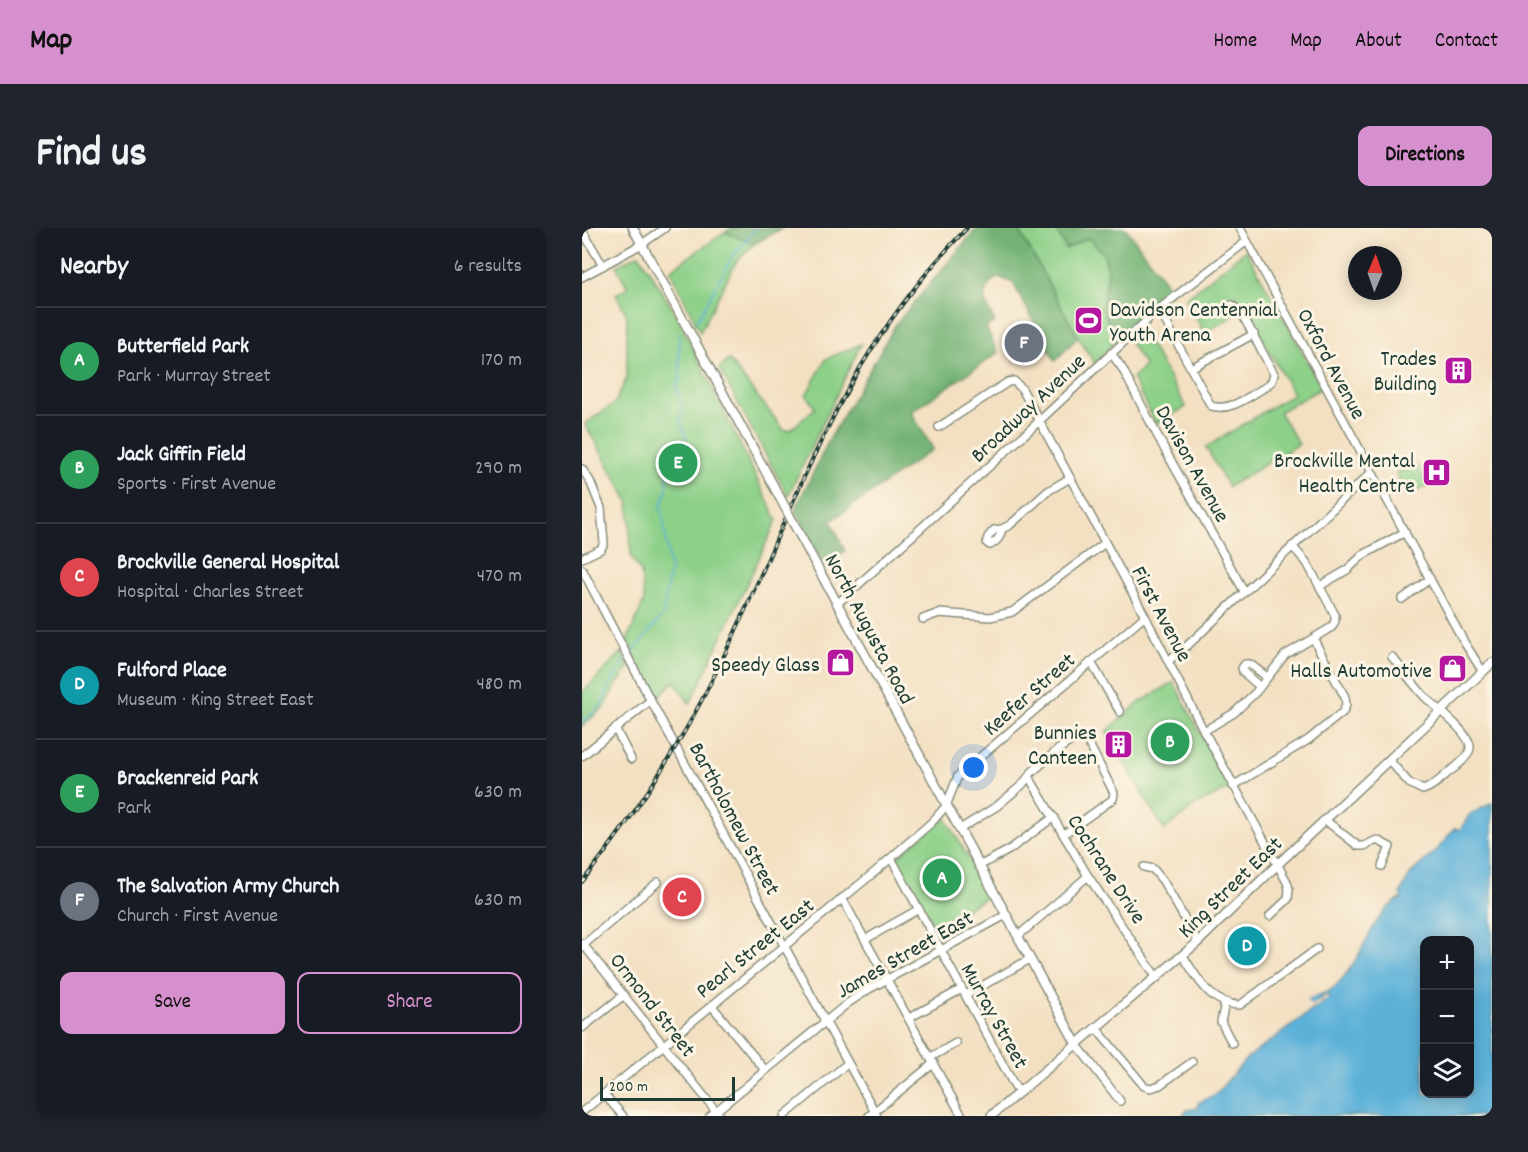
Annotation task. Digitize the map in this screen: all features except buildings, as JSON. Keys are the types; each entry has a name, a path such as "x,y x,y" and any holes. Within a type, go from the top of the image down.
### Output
{"main road":[{"name":"North Augusta Road","path":"633,228 1077,1045"},
{"name":"King Street East","path":"991,1116 1183,956 1492,663"}],"street":[{"path":"582,277 642,244 665,228"},
{"name":"Oxford Avenue","path":"1240,228 1482,672"},
{"path":"582,230 603,266"},
{"name":"Broadway Avenue","path":"837,604 1040,421 1159,309 1247,241"},
{"path":"1159,309 1211,406 1227,408 1272,381 1274,374 1242,314 1232,305"},
{"path":"1191,368 1254,334"},
{"name":"Davison Avenue","path":"1112,353 1244,591"},
{"name":"First Avenue","path":"939,428 1008,382 1014,381 1022,389 1145,616 1233,786 1287,882 1288,899 1270,916"},
{"path":"582,469 590,481 601,508 604,543 601,549 594,554 582,558"},
{"path":"1168,661 1188,645 1372,472"},
{"path":"1002,529 1048,490 1070,478"},
{"path":"1320,586 1347,570 1363,555 1405,532"},
{"path":"923,619 939,613 990,617 1012,612 1105,543"},
{"path":"1204,731 1234,713 1285,655 1332,627 1335,621 1335,615 1307,562 1292,546"},
{"name":"Bartholomew Street","path":"582,569 874,1114"},
{"path":"1402,599 1430,579"},
{"name":"Keefer Street","path":"946,806 958,776 1145,616"},
{"path":"1233,786 1308,740 1343,712 1346,705 1345,698 1314,638"},
{"path":"1389,760 1409,783 1423,790 1430,788 1453,769 1467,754 1470,747 1469,741 1425,697 1392,657"},
{"path":"1091,662 1120,712"},
{"path":"1259,686 1243,672 1242,668 1245,664 1250,664 1267,677"},
{"path":"582,756 651,700"},
{"path":"615,728 631,759"},
{"path":"960,829 997,806 1059,749 1074,739 1087,741 1112,787 1113,799 1064,834"},
{"name":"Cochrane Drive","path":"1029,777 1088,876 1157,978"},
{"name":"Pearl Street East","path":"582,1112 891,858 932,822 946,806"},
{"path":"979,866 1009,850 1054,818"},
{"path":"1325,820 1358,846 1364,846 1377,840 1390,847 1382,866"},
{"name":"Murray Street","path":"891,858 1015,1087 1020,1092"},
{"path":"1144,867 1153,870 1163,881 1198,942"},
{"path":"1018,936 1088,876"},
{"path":"582,945 658,882"},
{"path":"842,898 962,1116"},
{"path":"866,939 919,909"},
{"name":"James Street East","path":"715,1114 848,1003 887,979 1006,915"},
{"name":"Ormond Street","path":"582,945 624,995 715,1114"},
{"path":"1183,956 1208,994 1225,1002 1240,1005 1317,948"},
{"path":"909,1018 1030,959"},
{"path":"582,1029 624,995"},
{"path":"1225,1002 1222,1028 1232,1042"},
{"path":"712,1006 765,1070"},
{"path":"1096,1028 1144,1086 1151,1088 1160,1085 1192,1062"},
{"path":"874,1114 932,1060 956,1043"},
{"path":"1077,1045 1120,1101"},
{"path":"784,1116 794,1113 848,1063"},
{"path":"604,1094 623,1116"}],"green space":[{"path":"732,228 783,228 754,244 725,232"},
{"path":"977,228 1018,228 1078,337 1055,361 1013,283 999,277 990,282 984,300 995,322 986,327 998,353 911,412 933,449 831,521 845,551 823,563 795,510 829,440 896,324"},
{"path":"1018,228 1055,228 1066,249 1088,238 1104,254 1108,272 1102,308 1116,340 1095,364 1078,337"},
{"path":"1055,228 1126,228 1172,291 1116,340 1102,308 1108,272 1104,254 1088,238 1066,249"},
{"path":"725,232 754,244 736,262 700,332 670,270"},
{"path":"1246,250 1322,388 1279,412 1299,444 1228,487 1206,447 1293,394 1246,309 1204,333 1186,298"},
{"path":"639,254 677,316 777,520 690,704 674,681 657,699 626,643 644,601 641,572 631,557 629,502 585,424 615,403 627,377 627,316 616,294 628,288 616,266"},
{"path":"1143,332 1186,407 1156,424 1132,378 1145,366 1130,343"},
{"path":"861,344 788,496 719,368 729,360 784,430 790,430 815,408 806,395 826,359"},
{"path":"1417,464 1427,486 1406,496 1396,473"},
{"path":"622,652 629,668 604,707 582,726 582,693"},
{"path":"1174,682 1229,789 1196,805 1164,830 1106,732 1140,702"},
{"path":"945,817 990,895 934,927 894,860"}],"water":[{"path":"1492,803 1492,1116 1182,1116 1187,1110 1198,1108 1198,1103 1216,1094 1246,1059 1330,997 1326,995 1312,1005 1308,1000 1329,991 1340,982 1355,961 1377,921 1392,904 1402,898 1400,894 1411,873 1437,850 1455,828 1460,830 1470,814"}],"waterway":[{"path":"697,321 732,257 756,228"},
{"path":"630,656 663,615 670,568 661,506 667,490 668,473 686,437 681,423 682,404 676,387 680,379 679,333"},
{"path":"582,722 601,706 610,684 627,659"}],"railway":[{"path":"582,882 620,832 655,780 702,700 820,442 860,368 909,295 967,228"}],"place":[{"name":"Davidson Centennial Youth Arena","path":"1089,321"},
{"name":"The Salvation Army Church","path":"1024,343"},
{"name":"Trades Building","path":"1458,370"},
{"name":"Brackenreid Park","path":"678,463"},
{"name":"Brockville Mental Health Centre","path":"1436,472"},
{"name":"Speedy Glass","path":"841,663"},
{"name":"Halls Automotive","path":"1453,669"},
{"name":"Jack Giffin Field","path":"1170,742"},
{"name":"Bunnies Canteen","path":"1118,744"},
{"name":"Butterfield Park","path":"942,878"},
{"name":"Brockville General Hospital","path":"682,897"},
{"name":"Fulford Place","path":"1247,946"}]}
